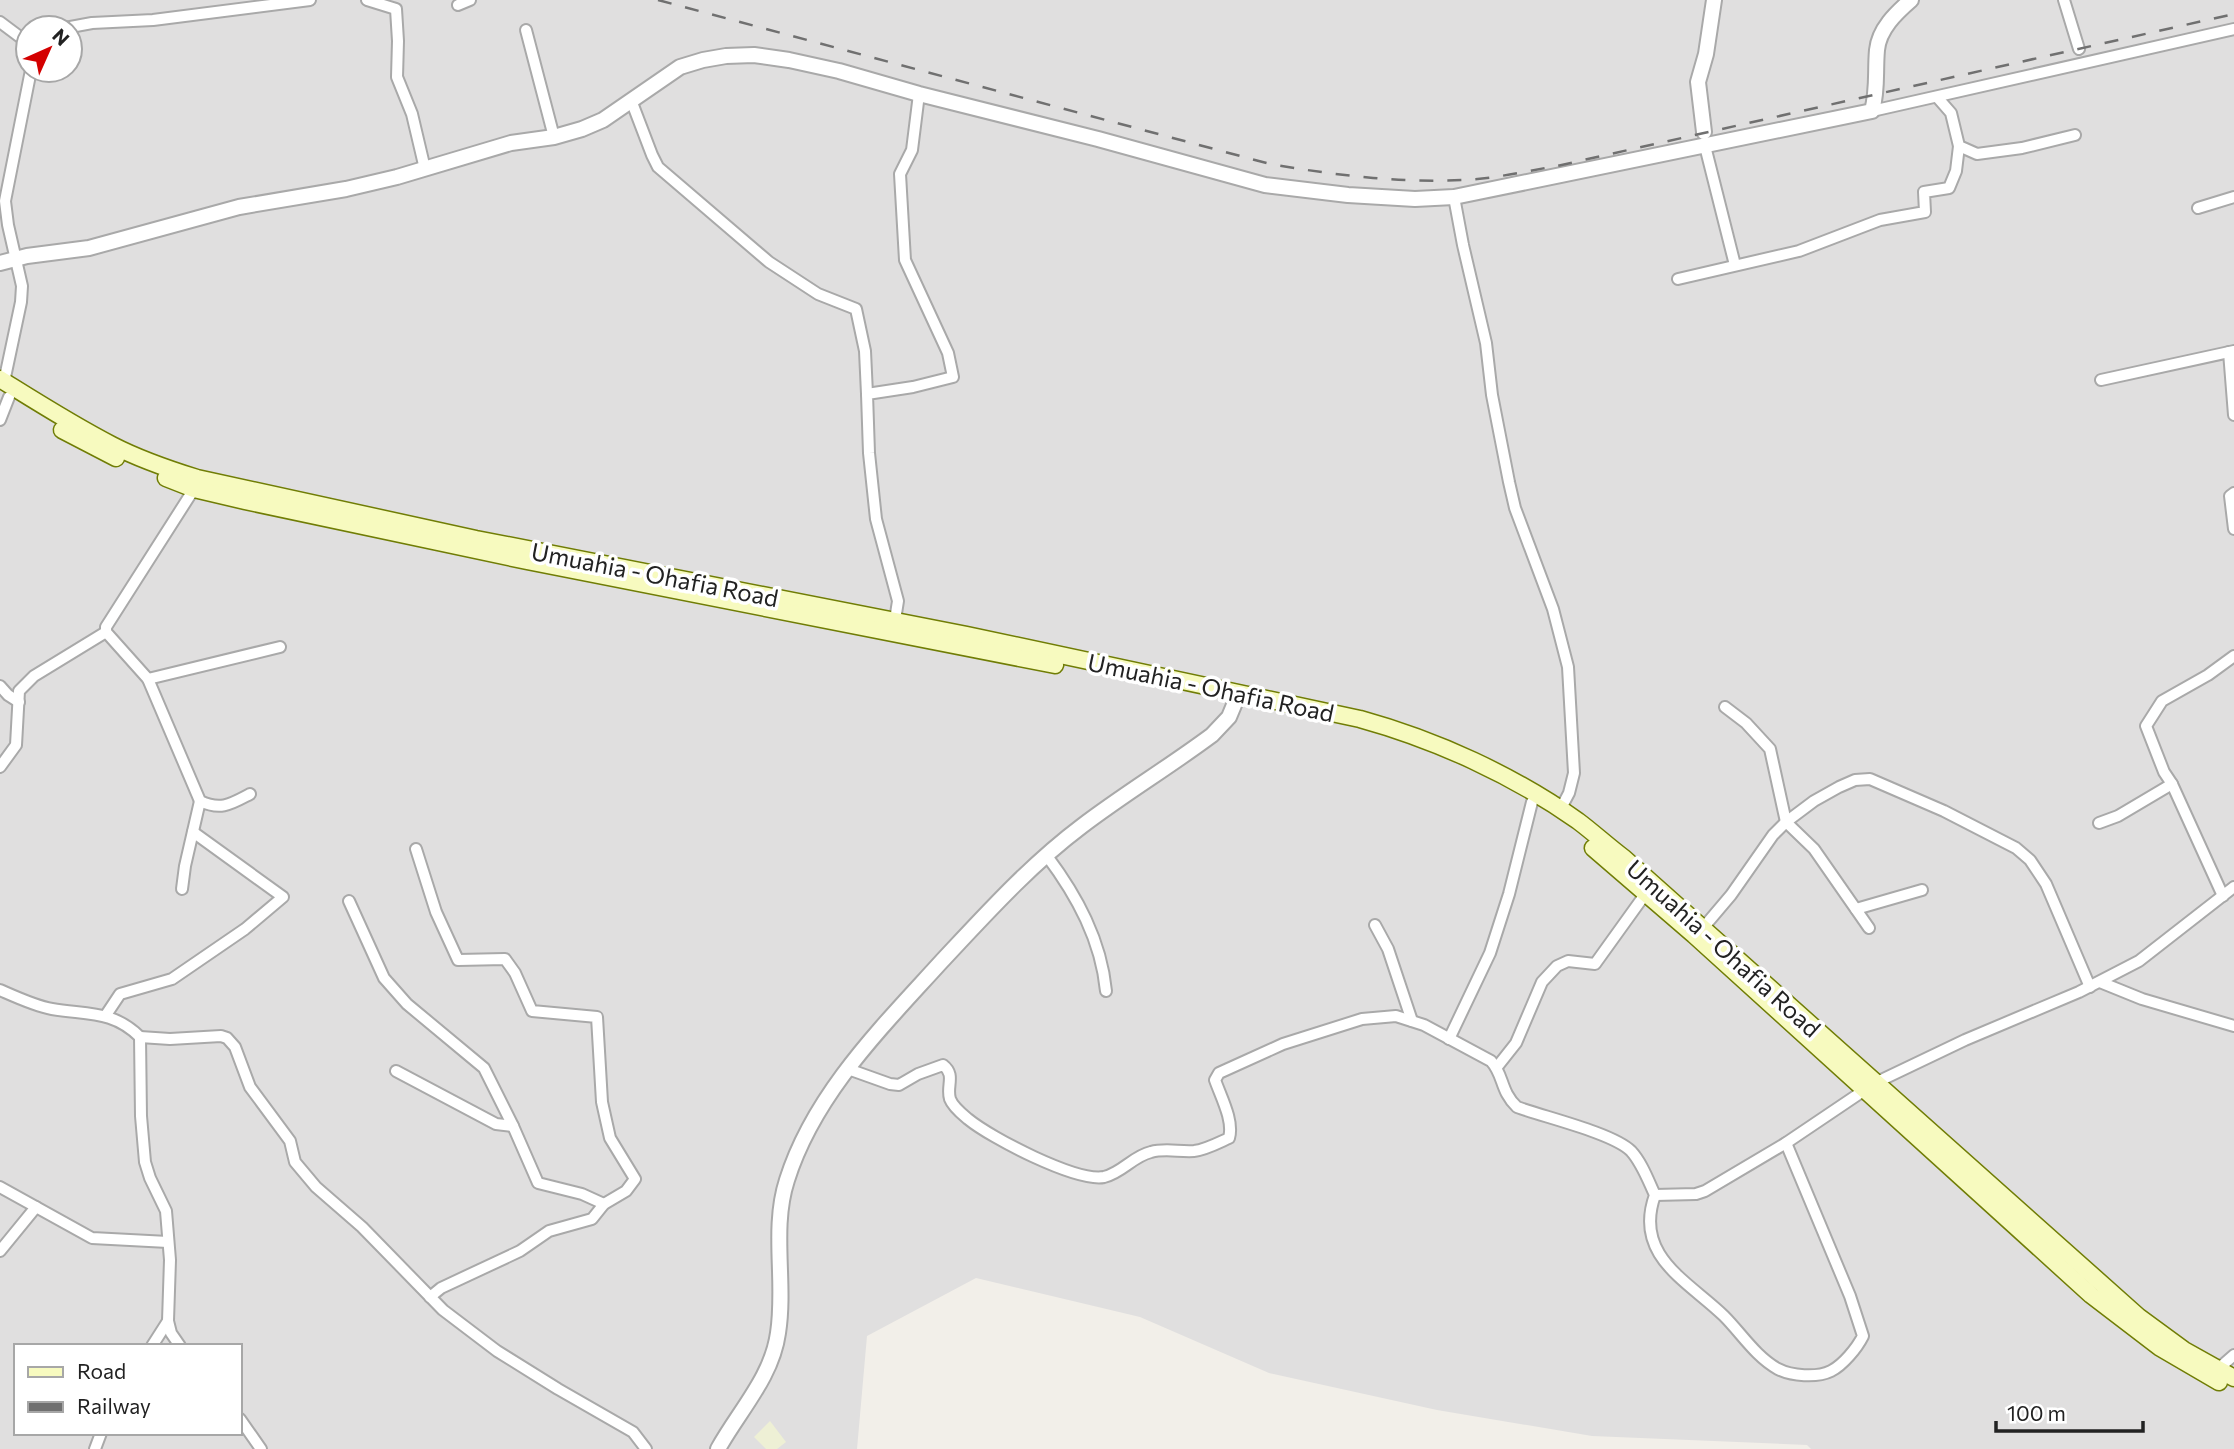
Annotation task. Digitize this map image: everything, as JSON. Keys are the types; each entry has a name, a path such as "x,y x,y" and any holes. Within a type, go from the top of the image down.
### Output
{"main road":[{"name":"Umuahia - Ohafia Road","path":"3,387 88,446 194,489 247,496 895,620 1238,697 1398,741 1468,769 1532,802 1570,829 2139,1317 2184,1350 2234,1378"},
{"name":"Umuahia - Ohafia Road","path":"3,387 153,464 247,496 527,561 1360,719 1395,729 1479,764 1560,810 1624,858 1703,928 2091,1295 2184,1363 2218,1381 2234,1385"}],"street":[{"path":"84,24 153,20 310,0"},
{"path":"367,0 396,9 397,77 412,114 425,169"},
{"path":"458,5 470,0"},
{"path":"1714,0 1706,54 1698,82 1705,139 1735,265"},
{"path":"1871,111 1877,94 1877,47 1886,25 1911,0"},
{"path":"2064,0 2079,49"},
{"path":"7,259 89,248 239,207 346,189 511,143 554,137 603,120 680,67 735,55 789,60 839,71 1265,185 1348,195 1415,199 1454,197 1705,139 1871,111 2234,29"},
{"path":"526,30 554,137"},
{"path":"0,420 3,387 22,286 7,259 8,225 5,201 28,84"},
{"path":"867,394 953,377 944,344 905,260 900,174 912,150 919,94"},
{"path":"1678,279 1799,251 1881,220 1924,212 1924,192 1949,188 1959,146 1951,113 1937,97"},
{"path":"631,100 658,167 769,262 818,294 856,309 864,351 869,453 876,519 898,601 895,620"},
{"path":"1959,146 1977,154 2022,148 2075,135"},
{"path":"1454,197 1486,343 1492,395 1512,495 1553,609 1568,667 1574,773 1569,793 1560,810"},
{"path":"2198,208 2234,197"},
{"path":"2101,380 2232,351 2234,415"},
{"path":"183,888 185,866 200,801 148,679 106,632 106,627 194,489"},
{"path":"2234,493 2230,496 2234,529"},
{"path":"0,767 16,745 19,691 34,676 106,632"},
{"path":"148,679 281,647"},
{"path":"2222,896 2172,784 2164,772 2146,726 2162,701 2208,675 2234,656"},
{"path":"0,686 19,702"},
{"path":"718,1449 763,1377 774,1354 781,1303 780,1210 786,1181 801,1144 848,1069 875,1034 1000,899 1081,827 1212,735 1228,717 1238,697"},
{"path":"1725,707 1746,723 1770,749 1786,822 1814,849 1869,928"},
{"path":"1703,928 1731,895 1773,835 1786,822 1839,787 1855,780 1870,779 1944,811 2016,848 2030,860 2046,884 2095,984 2234,1026"},
{"path":"2099,823 2118,816 2172,784"},
{"path":"200,801 211,806 228,806 250,794"},
{"path":"1449,1039 1490,953 1509,894 1532,802"},
{"path":"106,1015 120,994 172,979 246,929 283,897 193,832"},
{"path":"416,849 436,912 458,960 505,959 515,973 532,1011 597,1017 602,1102 610,1138 635,1179 626,1191 604,1204 592,1219 549,1231 520,1251 441,1288 430,1297"},
{"path":"1047,856 1080,904 1099,956 1107,991"},
{"path":"1655,1195 1696,1194 1704,1191 1786,1143 1870,1086 1965,1040 2095,984 2139,961 2234,887"},
{"path":"1856,909 1922,890"},
{"path":"1497,1067 1516,1043 1542,982 1557,966 1568,961 1595,964 1646,893"},
{"path":"349,901 384,978 407,1004 484,1069 513,1126 537,1183 582,1194 604,1204"},
{"path":"1375,925 1388,949 1412,1021"},
{"path":"0,990 50,1009 106,1015 129,1026 140,1037 170,1039 212,1035 227,1038 239,1055 250,1087 290,1141 295,1162 316,1187 362,1227 443,1310 558,1390 633,1432 646,1449"},
{"path":"848,1069 899,1085 918,1074 943,1065 948,1069 951,1078 949,1097 970,1120 1005,1141 1072,1174 1101,1178 1116,1173 1148,1152 1196,1151 1229,1138 1231,1132 1228,1119 1215,1080 1219,1073 1283,1044 1362,1019 1396,1016 1424,1024 1491,1061 1497,1067 1508,1098 1517,1107 1612,1140 1630,1150 1643,1169 1655,1195 1649,1210 1649,1224 1657,1250 1665,1264 1779,1369 1809,1375 1829,1373 1840,1365 1863,1336 1850,1296 1786,1143"},
{"path":"140,1037 141,1116 145,1162 166,1211 169,1242 167,1321 179,1344"},
{"path":"396,1072 496,1124 513,1126"},
{"path":"0,1187 92,1238 169,1242"},
{"path":"0,1251 36,1207"},
{"path":"153,1344 167,1321"},
{"path":"2218,1369 2234,1355"},
{"path":"242,1422 261,1449"}],"shaded area":[{"path":"0,0 2234,0 2234,1449 1811,1449 1807,1445 1592,1436 1437,1410 1269,1373 1140,1317 976,1278 867,1336 857,1449 0,1449"}],"green space":[{"path":"770,1421 786,1442 777,1449 766,1449 754,1437"}],"railway":[{"path":"658,0 1270,164 1366,177 1438,181 1486,178 1557,166 2234,14"}]}
